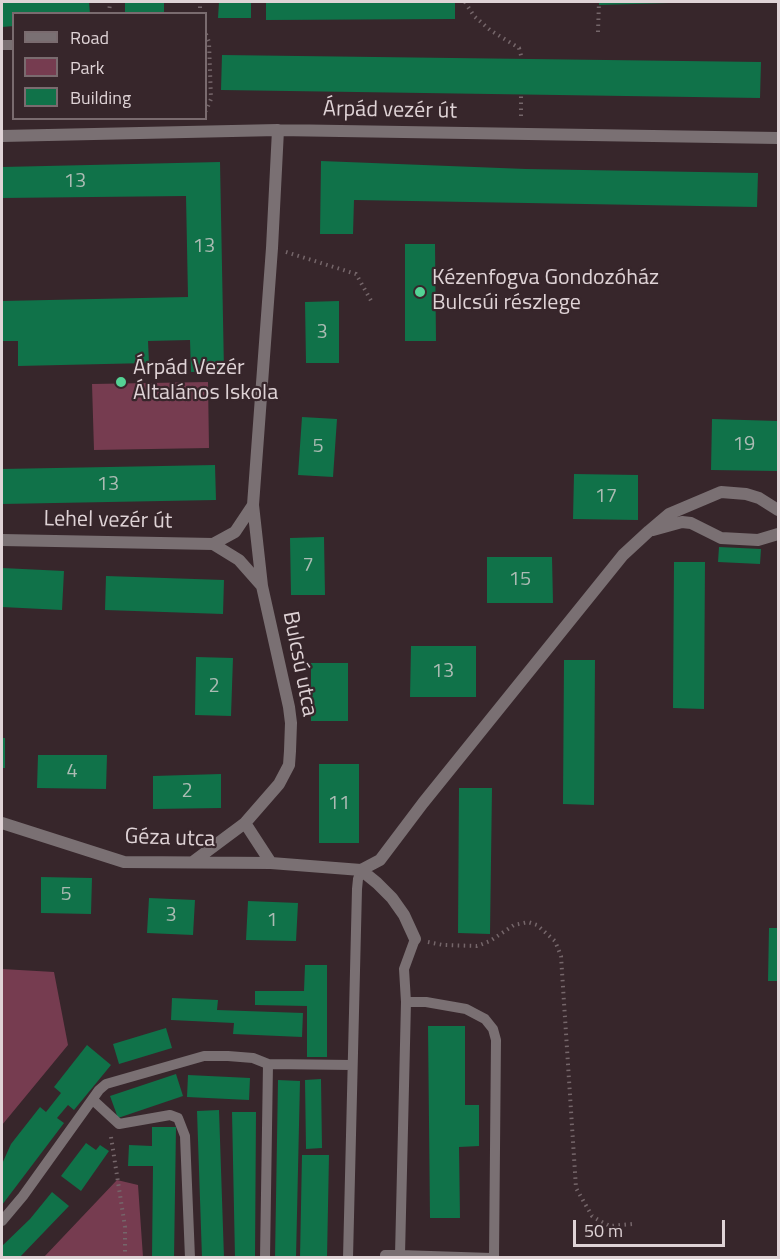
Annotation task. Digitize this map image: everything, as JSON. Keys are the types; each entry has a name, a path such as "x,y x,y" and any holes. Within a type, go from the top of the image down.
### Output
{"street":[{"name":"Árpád vezér út","path":"2,136 278,130 778,138"},
{"name":"Bulcsú utca","path":"194,861 245,823 279,784 289,765 291,723 289,707 262,586 253,505 272,248 278,130"},
{"path":"245,823 271,863 361,870 380,860 423,803 623,555 649,531 669,514 721,492 746,494 778,510"},
{"path":"253,505 235,532 213,544 239,560 262,586"},
{"path":"649,531 682,522 691,523 729,539 758,540 778,534"},
{"name":"Lehel vezér út","path":"2,540 213,544"},
{"name":"Géza utca","path":"2,823 124,862 271,863"},
{"path":"361,870 377,882 392,898 416,939"}],"lane":[{"path":"348,1257 357,890 361,870"},
{"path":"400,1255 406,1002 404,969 416,939"},
{"path":"385,1257 385,1255 400,1255 493,1257 496,1040 493,1029 485,1018 466,1010 426,1002 406,1002"},
{"path":"2,1221 23,1196 99,1090 106,1084 204,1056 253,1058 268,1064 352,1065"},
{"path":"265,1257 268,1064"},
{"path":"93,1100 119,1124 170,1115 178,1118 183,1126 190,1257"}],"path":[{"path":"465,2 474,16 490,30 519,48 522,59"},
{"path":"598,2 598,32"},
{"path":"207,37 211,99 207,109"},
{"path":"520,116 521,94"},
{"path":"272,248 356,274 373,304"},
{"path":"416,939 443,945 477,946 514,925 528,922 537,925 555,941 561,956 576,1188 592,1216 610,1226 632,1224"},
{"path":"108,1115 125,1227 124,1257"}],"green space":[{"path":"208,382 209,448 94,450 92,384"},
{"path":"2,969 54,972 68,1045 2,1125"},
{"path":"117,1180 138,1185 143,1257 44,1257"}],"building":[{"path":"2,2 89,2 90,12 12,12 12,26 2,27"},
{"path":"125,2 164,2 164,12 125,12"},
{"path":"219,2 251,2 251,18 218,18"},
{"path":"266,2 455,2 455,19 266,20"},
{"path":"599,2 669,2 669,3 599,5"},
{"path":"222,55 761,62 760,98 221,90"},
{"path":"321,161 526,169 758,173 757,207 354,200 353,234 320,234"},
{"name":"Árpád Vezér Általános Iskola","path":"220,162 224,371 191,372 190,340 148,341 149,363 18,366 18,341 2,341 2,301 188,297 186,196 2,198 2,167"},
{"name":"Kézenfogva Gondozóház Bulcsúi részlege","path":"405,244 435,244 436,341 405,341"},
{"path":"339,301 339,363 306,363 305,302"},
{"path":"302,417 337,419 333,477 298,475"},
{"path":"712,419 778,421 777,471 711,470"},
{"name":"Árpád Vezér Általános Iskola","path":"215,465 216,500 2,504 2,469"},
{"path":"574,474 638,475 638,520 573,519"},
{"path":"324,537 325,595 291,595 290,538"},
{"path":"719,547 761,549 760,564 718,562"},
{"path":"487,557 552,557 553,603 487,603"},
{"path":"674,562 705,562 704,709 673,708"},
{"path":"2,568 64,571 62,610 2,607"},
{"path":"106,576 224,580 223,614 105,610"},
{"path":"411,646 476,646 476,697 410,697"},
{"path":"196,657 233,658 231,716 195,715"},
{"path":"564,660 595,660 594,805 563,804"},
{"path":"311,663 348,663 348,721 311,721"},
{"path":"2,738 5,738 5,768 2,768"},
{"path":"38,755 107,755 106,789 37,788"},
{"path":"319,764 359,764 359,843 319,843"},
{"path":"221,774 221,808 153,809 153,776"},
{"path":"459,788 492,788 490,934 458,933"},
{"path":"41,877 92,878 91,914 41,913"},
{"path":"149,898 195,900 193,935 147,933"},
{"path":"248,901 298,903 296,941 246,940"},
{"path":"769,928 778,928 778,981 768,981"},
{"path":"305,965 327,965 327,1057 307,1057 307,1006 255,1005 255,991 304,991"},
{"path":"172,998 218,1000 217,1010 303,1013 302,1037 233,1034 234,1023 171,1020"},
{"path":"428,1026 465,1026 465,1105 479,1105 479,1146 459,1147 460,1218 430,1218"},
{"path":"166,1028 172,1048 119,1064 113,1044"},
{"path":"87,1045 111,1065 74,1110 68,1105 57,1118 64,1123 2,1205 2,1164 11,1144 40,1107 46,1112 61,1093 54,1087"},
{"path":"176,1074 183,1096 118,1118 110,1096"},
{"path":"188,1075 250,1078 249,1100 187,1097"},
{"path":"321,1079 322,1148 306,1149 305,1080"},
{"path":"278,1080 300,1081 296,1258 275,1258"},
{"path":"219,1110 224,1258 202,1258 197,1111"},
{"path":"232,1112 256,1112 255,1258 235,1258"},
{"path":"152,1127 176,1127 174,1258 152,1258 153,1166 128,1166 129,1145 152,1146"},
{"path":"86,1143 96,1150 100,1145 109,1151 81,1191 61,1176"},
{"path":"302,1155 329,1155 327,1258 300,1258"},
{"path":"52,1192 69,1206 19,1258 2,1258 2,1246 30,1219"}],"place":[{"name":"Kézenfogva Gondozóház Bulcsúi részlege","path":"420,292"},
{"name":"Árpád Vezér Általános Iskola","path":"121,382"}]}
